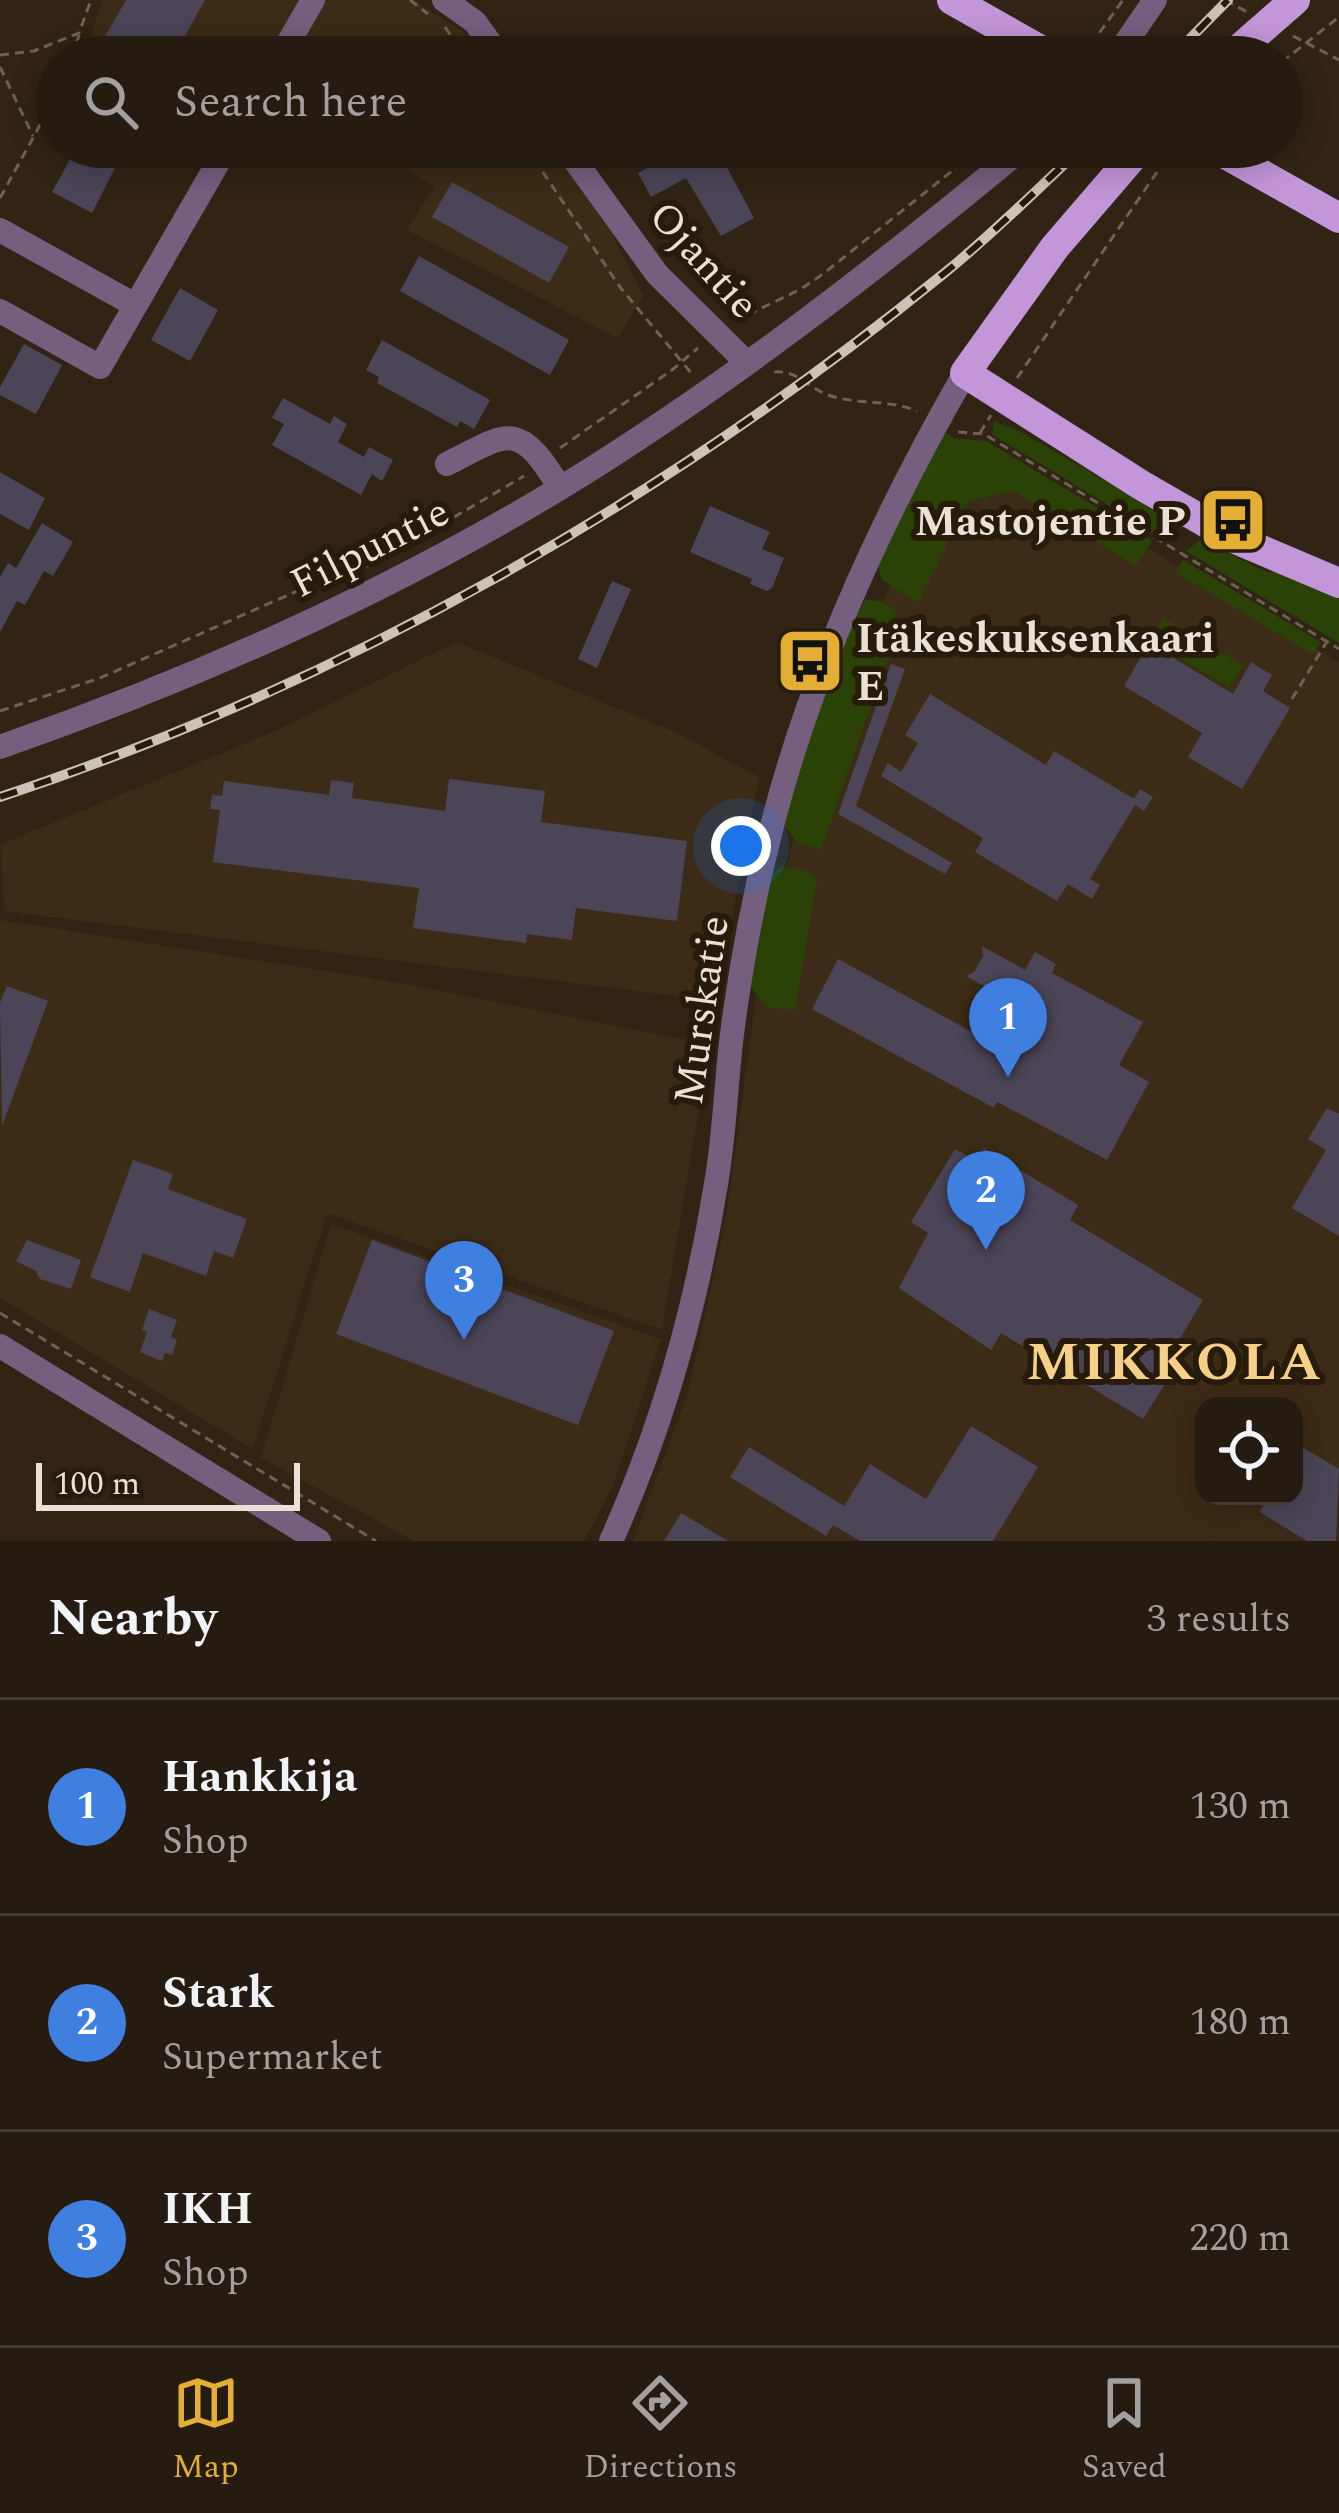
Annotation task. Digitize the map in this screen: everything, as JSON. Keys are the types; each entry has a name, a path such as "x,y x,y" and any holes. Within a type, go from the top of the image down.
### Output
{"main road":[{"path":"952,0 1016,36"},
{"path":"1254,36 1295,0"},
{"path":"1123,168 1055,248 964,373 1233,538 1325,569 1339,584"},
{"path":"1250,168 1339,218"}],"street":[{"path":"292,36 313,0"},
{"path":"1130,36 1155,0"},
{"path":"436,7 475,22 485,36"},
{"path":"0,311 100,368 215,168"},
{"name":"Ojantie","path":"580,168 657,274 746,362"},
{"name":"Filpuntie","path":"0,747 150,692 262,644 454,548 560,488 819,312 998,168"},
{"path":"0,230 135,305"},
{"name":"Murskatie","path":"611,1541 669,1395 692,1313 717,1180 734,1012 776,810 838,627 964,373"},
{"path":"447,464 498,437 512,436 544,461 560,488"},
{"path":"0,1346 319,1541"}],"path":[{"path":"78,36 91,0"},
{"path":"410,0 436,7"},
{"path":"1097,36 1123,0"},
{"path":"1303,45 1339,17"},
{"path":"445,28 451,36"},
{"path":"72,36 79,33"},
{"path":"0,55 36,50"},
{"path":"0,67 33,138"},
{"path":"0,198 36,132"},
{"path":"540,168 620,286 706,391"},
{"path":"0,711 100,678 329,577 376,563 509,488 714,334 823,274 956,168"},
{"path":"980,434 1160,168"},
{"path":"773,372 791,371 832,397 912,408 963,435 980,434 1339,649"},
{"path":"1292,699 1327,642"},
{"path":"0,1313 376,1541"}],"shaded area":[{"path":"102,0 413,0 468,36 90,36"},
{"path":"403,168 565,168 609,228 643,296 618,338 407,230 435,186"},
{"path":"1003,462 1339,662 1339,1541 633,1541 687,1396 726,1219 758,983 824,716 945,478"},
{"path":"457,642 677,733 759,777 716,1001 4,911 1,844 268,734"},
{"path":"0,920 395,982 710,1045 662,1330 327,1213 253,1449 0,1298"},
{"path":"331,1224 661,1339 612,1488 584,1541 414,1541 261,1458"}],"green space":[{"path":"993,421 1019,431 1162,513 1167,522 1159,536 993,435"},
{"path":"943,431 954,438 986,441 1152,541 1136,566 1014,491 969,501 918,603 882,580 877,562"},
{"path":"1200,540 1267,572 1292,574 1339,590 1339,643 1186,551"},
{"path":"1183,560 1321,642 1313,655 1175,572"},
{"path":"865,600 882,601 896,611 894,639 821,850 796,842 784,825 816,710"},
{"path":"1164,618 1243,665 1229,688 1150,640"},
{"path":"781,866 810,872 817,880 795,1010 766,1007 749,984 769,878"}],"building":[{"path":"126,0 205,0 185,36 105,36"},
{"path":"65,168 115,168 92,213 52,192"},
{"path":"647,168 727,168 754,218 721,236 686,178 651,197 638,173"},
{"path":"452,182 569,247 549,283 432,217"},
{"path":"419,256 569,340 550,375 400,291"},
{"path":"180,288 218,310 190,361 151,340"},
{"path":"382,340 490,400 474,429 460,421 457,427 377,383 379,377 366,370"},
{"path":"24,344 62,365 36,414 0,395"},
{"path":"283,398 330,424 334,416 347,424 338,442 364,457 369,447 393,460 382,481 372,474 361,495 272,445 284,424 272,418"},
{"path":"0,472 45,498 29,530 0,514"},
{"path":"710,506 770,532 762,549 784,558 772,588 767,591 750,584 752,579 690,552"},
{"path":"42,523 73,542 53,576 44,571 25,605 17,601 0,632 0,577 8,563 16,568"},
{"path":"612,581 631,589 597,668 578,659"},
{"path":"1149,643 1233,694 1251,662 1272,675 1263,691 1290,708 1242,789 1188,757 1202,733 1124,686"},
{"path":"891,664 905,669 856,806 952,863 945,874 838,814"},
{"path":"930,694 1046,765 1054,751 1134,799 1140,789 1153,797 1144,811 1135,805 1090,879 1100,885 1092,899 1068,884 1057,901 975,852 983,838 881,776 888,763 901,772 918,743 905,735"},
{"path":"449,779 545,791 541,822 687,841 677,921 576,908 572,940 527,934 526,943 413,928 419,888 213,862 220,810 210,809 212,795 222,796 224,781 329,795 331,780 354,783 352,798 445,811"},
{"path":"982,946 1025,970 1035,952 1056,964 1052,973 1143,1022 1119,1065 1149,1082 1107,1160 997,1102 994,1108 812,1009 838,959 1020,1058 1034,1032 1002,1013 1009,1000 966,976 983,956"},
{"path":"7,986 48,1001 2,1126 0,1003"},
{"path":"1327,1108 1339,1114 1339,1236 1292,1208 1326,1150 1308,1139"},
{"path":"984,1148 1078,1205 1070,1220 1203,1300 1164,1365 1173,1371 1143,1419 1001,1333 991,1350 899,1288 928,1233 911,1222 955,1149 977,1161"},
{"path":"133,1160 173,1174 168,1189 247,1219 233,1258 214,1251 206,1276 143,1253 130,1292 90,1277"},
{"path":"27,1240 81,1260 71,1289 40,1279 36,1271 16,1261"},
{"path":"372,1240 614,1331 578,1425 336,1334"},
{"path":"149,1309 177,1320 172,1355 165,1353 162,1361 140,1352"},
{"path":"971,1426 1038,1467 993,1541 860,1541 833,1525 826,1536 730,1477 749,1447 844,1506 870,1464 926,1499"},
{"path":"1303,1448 1339,1469 1336,1541 1307,1541 1260,1512 1264,1505 1303,1505"},
{"path":"681,1513 728,1541 664,1541"}],"railway":[{"path":"1193,36 1228,0"},
{"path":"0,797 252,700 375,642 611,510 835,358 960,260 1061,168"}],"place":[{"name":"Mastojentie P","path":"1233,520"},
{"name":"Itäkeskuksenkaari E","path":"810,661"},
{"name":"Hankkija","path":"1008,1077"},
{"name":"Stark","path":"986,1250"},
{"name":"IKH","path":"464,1340"}],"district":[{"name":"MIKKOLA","path":"1175,1360"}]}
